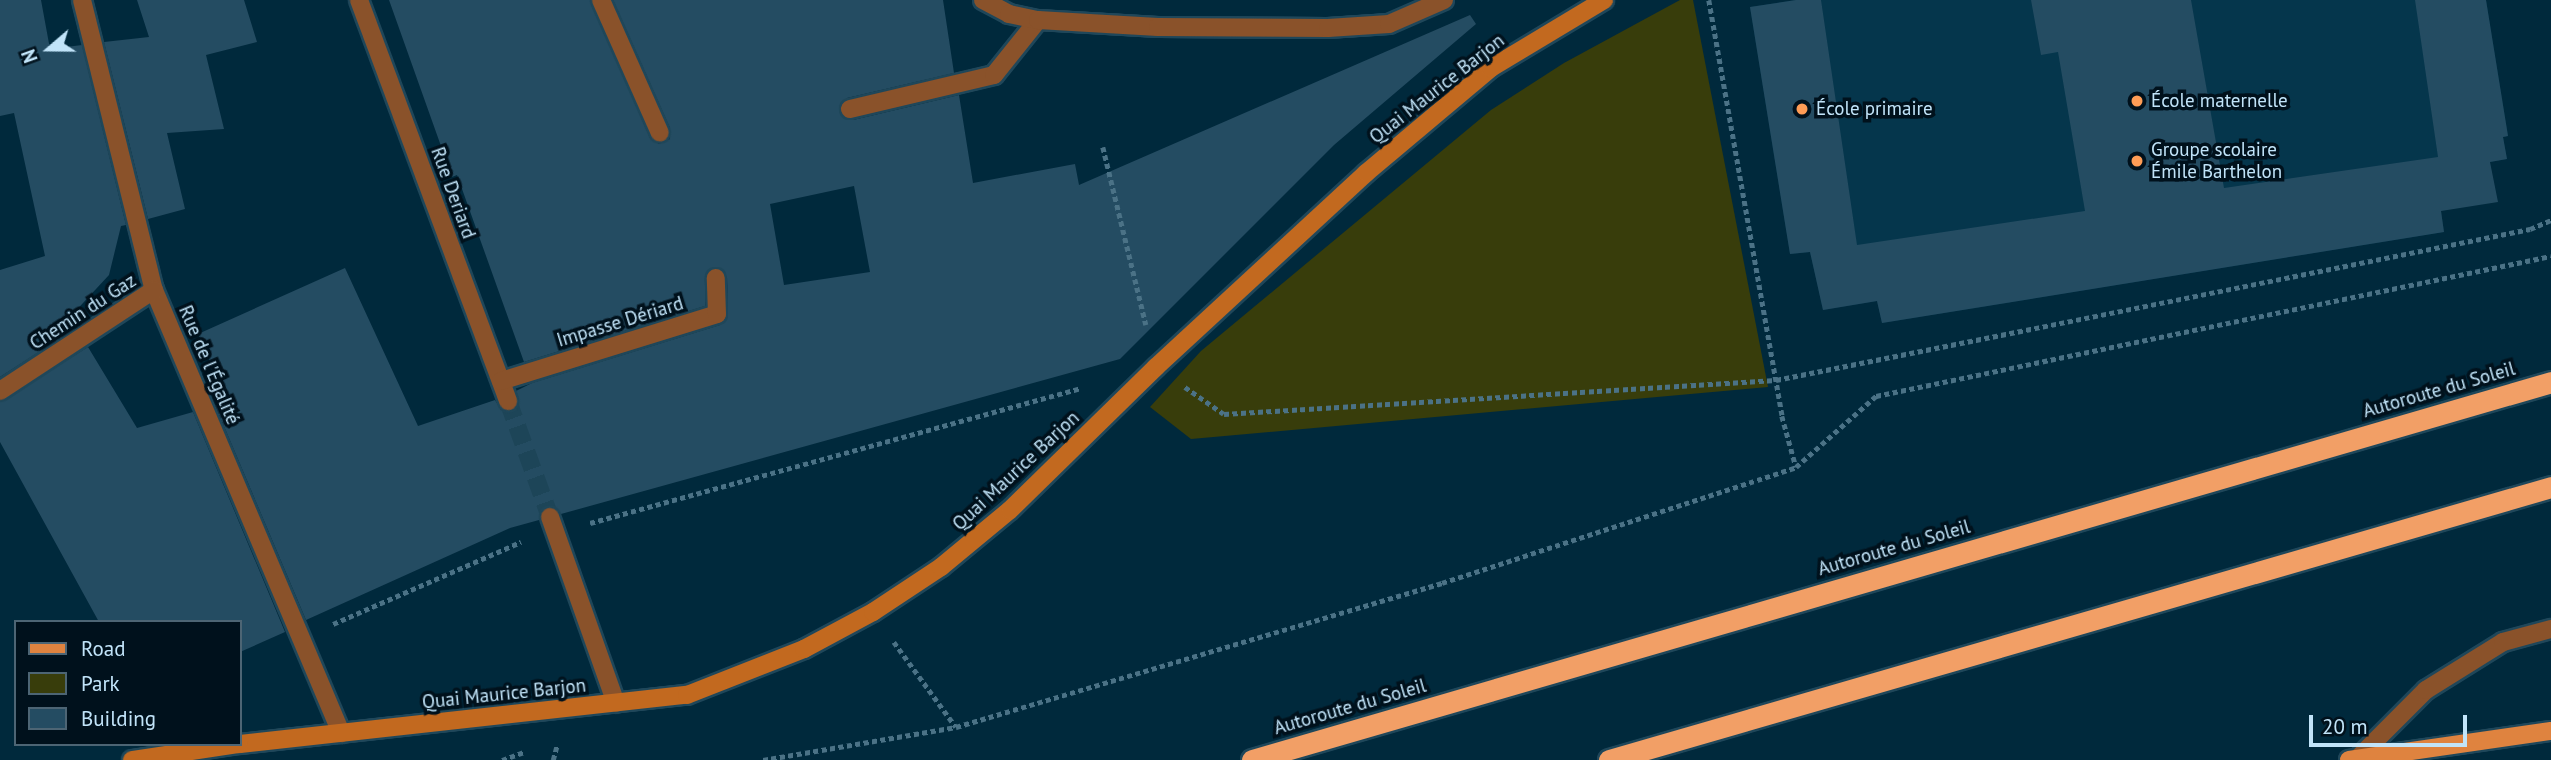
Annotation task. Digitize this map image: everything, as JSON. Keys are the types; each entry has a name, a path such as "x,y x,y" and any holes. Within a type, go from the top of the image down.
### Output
{"highway":[{"name":"Autoroute du Soleil","path":"1252,760 2551,382"},
{"path":"1609,760 2551,487"}],"main road":[{"path":"2353,759 2551,731"}],"street":[{"name":"Rue de l'Égalité","path":"82,0 154,290 341,733"},
{"name":"Rue Deriard","path":"359,0 508,401"},
{"path":"601,0 660,133"},
{"path":"984,0 1009,14 1038,20 1158,27 1328,28 1389,24 1444,0"},
{"name":"Quai Maurice Barjon","path":"242,744 687,695 804,649 873,612 941,567 1010,510 1156,367 1366,173 1491,68 1604,0"},
{"path":"850,109 994,75 1038,20"},
{"name":"Impasse Dériard","path":"500,380 717,314 716,278"},
{"name":"Chemin du Gaz","path":"0,391 154,290"},
{"path":"553,525 616,703"},
{"path":"2353,759 2426,690 2503,642 2551,629"},
{"name":"Quai Maurice Barjon","path":"132,760 226,746"}],"path":[{"path":"1709,0 1776,380 1796,467"},
{"path":"1103,148 1156,367 1224,414 1776,380 2530,229 2551,220"},
{"path":"763,760 956,727 1442,583 1796,467 1876,396 2551,256"},
{"path":"301,638 553,525 1089,386"},
{"path":"873,612 956,727"}],"shaded area":[{"name":"Groupe scolaire Émile Barthelon","path":"1796,0 2486,0 2508,136 2503,137 2507,159 2490,162 2441,211 2444,232 1882,323 1877,301 1823,310 1810,252 1790,254 1750,7"}],"green space":[{"path":"1680,0 1693,0 1768,387 1191,439 1150,407 1201,351 1491,110 1564,63"}],"building":[{"path":"0,0 41,0 50,49 82,45 126,225 121,226 109,275 70,317 76,328 0,377 0,270 45,256 14,113 0,116"},
{"path":"137,0 244,0 257,42 206,55 224,129 167,133 185,209 148,219 104,42 149,37"},
{"path":"389,0 590,0 650,138 659,144 670,139 670,128 613,0 943,0 954,73 847,98 839,111 853,120 959,95 973,183 1075,164 1079,185 1470,15 1476,24 1334,145 1120,359 561,514 547,506 539,520 510,528 306,620 215,405 227,402 198,334 345,268 418,426 495,400 501,410 511,412 519,404 516,391 532,383 720,325 728,315 727,277 715,267 706,273 705,306 524,362 457,175 452,177","holes":["854,186 870,272 784,285 770,204"]},
{"path":"1796,0 1821,0 1857,245 2085,211 2058,52 2041,55 2031,0 2191,0 2224,188 2438,157 2415,0 2486,0 2508,136 2503,137 2507,159 2490,162 2498,202 2441,211 2444,232 1882,323 1877,301 1823,310 1810,252 1790,254 1750,7"},
{"path":"88,347 137,428 193,412 285,632 242,651 242,620 98,620 0,442 0,402"}],"tunnel":[{"path":"508,401 550,517"}],"place":[{"name":"École maternelle","path":"2137,101"},
{"name":"École primaire","path":"1802,109"},
{"name":"Groupe scolaire Émile Barthelon","path":"2137,161"}]}
